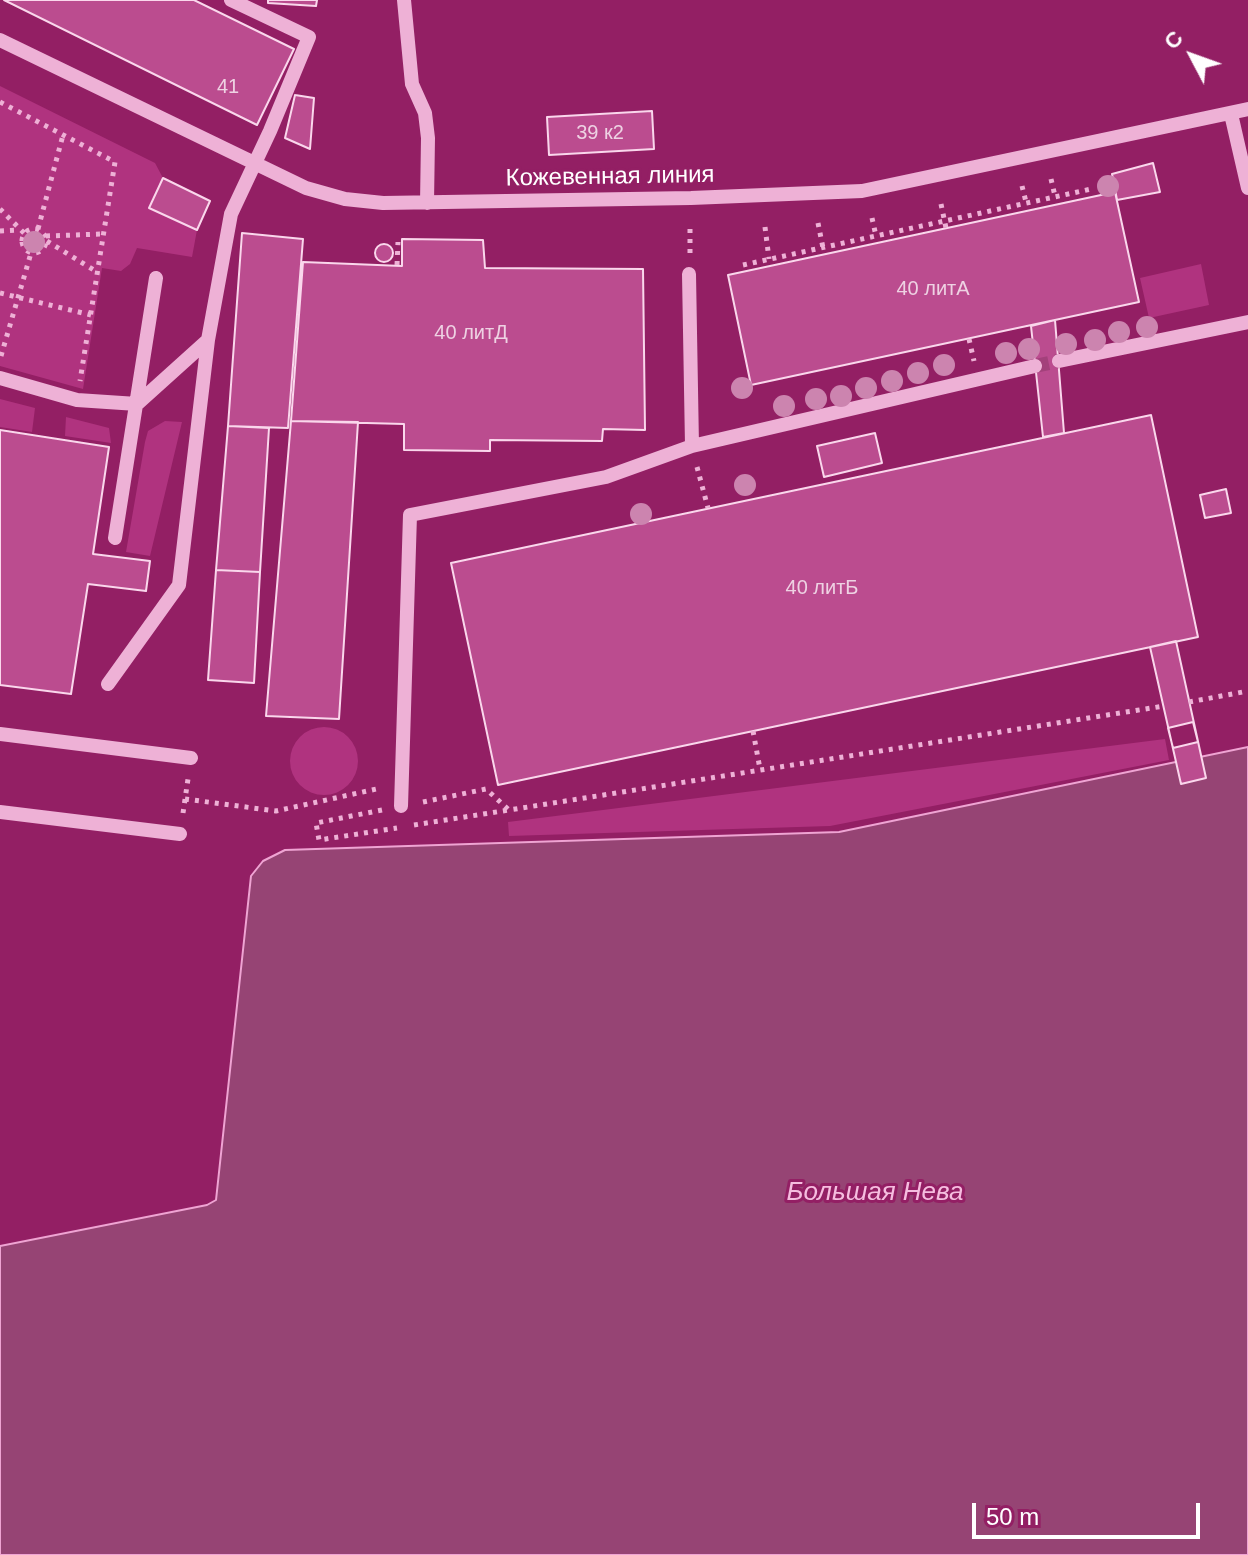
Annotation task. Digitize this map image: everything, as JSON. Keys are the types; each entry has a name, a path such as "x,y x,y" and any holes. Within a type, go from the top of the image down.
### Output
{"street":[{"path":"108,684 179,585 208,340 231,214 309,37 231,0"},
{"path":"404,0 412,84 425,113 428,138 427,203"},
{"name":"Кожевенная линия","path":"0,40 306,188 345,199 383,203 691,198 862,191 1248,109"},
{"path":"1231,114 1248,188"},
{"path":"689,274 692,446"},
{"path":"115,538 156,278"},
{"path":"1059,361 1248,322"},
{"path":"0,378 77,400 137,404 208,340"},
{"path":"401,806 410,515 606,477 692,446 1035,366"},
{"path":"0,734 191,758"},
{"path":"0,812 180,834"}],"path":[{"path":"0,102 115,162 79,388"},
{"path":"38,229 63,135"},
{"path":"1051,179 1055,196"},
{"path":"1022,186 1026,202"},
{"path":"743,265 876,236 945,225 1026,202 1091,189"},
{"path":"941,204 945,225"},
{"path":"0,209 22,232 22,245 31,253"},
{"path":"872,218 876,236"},
{"path":"818,223 823,248"},
{"path":"765,227 769,259"},
{"path":"0,231 38,229 46,238 97,272"},
{"path":"46,238 103,234"},
{"path":"31,253 42,251 46,238"},
{"path":"397,265 398,242"},
{"path":"0,361 31,253"},
{"path":"0,293 91,315"},
{"path":"692,446 708,508"},
{"path":"1189,702 1248,691"},
{"path":"316,823 486,789 509,810 1164,706"},
{"path":"753,731 760,769"},
{"path":"180,834 191,758"},
{"path":"185,799 276,811 402,783"}],"shaded area":[{"path":"0,86 155,163 163,178 149,208 197,230 192,257 137,248 130,264 121,271 102,268 83,389 0,366"},
{"path":"1201,264 1209,305 1149,318 1140,278"},
{"path":"0,399 35,408 32,432 0,427"},
{"path":"66,417 109,428 111,443 65,436"},
{"path":"165,421 182,422 150,556 126,552 148,431"},
{"path":"324,727 348,737 358,761 348,785 324,795 300,785 290,761 300,737"},
{"path":"1165,739 1169,760 830,826 509,836 508,822"}],"water":[{"name":"Большая Нева","path":"1248,747 1248,1555 0,1555 0,1246 207,1205 216,1200 251,876 263,861 285,850 839,832"}],"building":[{"path":"4,0 194,0 294,49 257,125"},
{"path":"268,0 317,0 316,6 268,3"},
{"path":"295,95 314,98 310,149 285,138"},
{"path":"652,111 654,149 549,155 547,117"},
{"path":"1153,163 1160,192 1117,200 1112,174"},
{"path":"163,178 210,201 197,230 149,208"},
{"path":"1115,192 1139,302 751,385 728,275"},
{"path":"242,233 303,239 288,428 228,426"},
{"path":"402,239 483,240 485,268 643,269 645,430 603,429 602,441 490,440 490,451 404,450 404,424 291,421 303,262 402,266"},
{"path":"384,244 393,253 384,262 375,253"},
{"path":"1055,320 1064,433 1043,437 1031,326"},
{"path":"1151,415 1198,637 498,785 451,563"},
{"path":"291,421 358,422 339,719 266,716"},
{"path":"228,426 269,428 260,572 216,570"},
{"path":"0,430 109,447 93,554 150,561 146,591 88,584 71,694 0,685"},
{"path":"875,433 882,463 824,477 817,446"},
{"path":"1226,489 1231,513 1205,518 1200,495"},
{"path":"216,570 260,572 254,683 208,680"},
{"path":"1176,641 1206,778 1181,784 1150,647"},
{"path":"1193,722 1198,742 1173,748 1168,728"}],"tunnel":[{"path":"1035,366 1059,361"}]}
